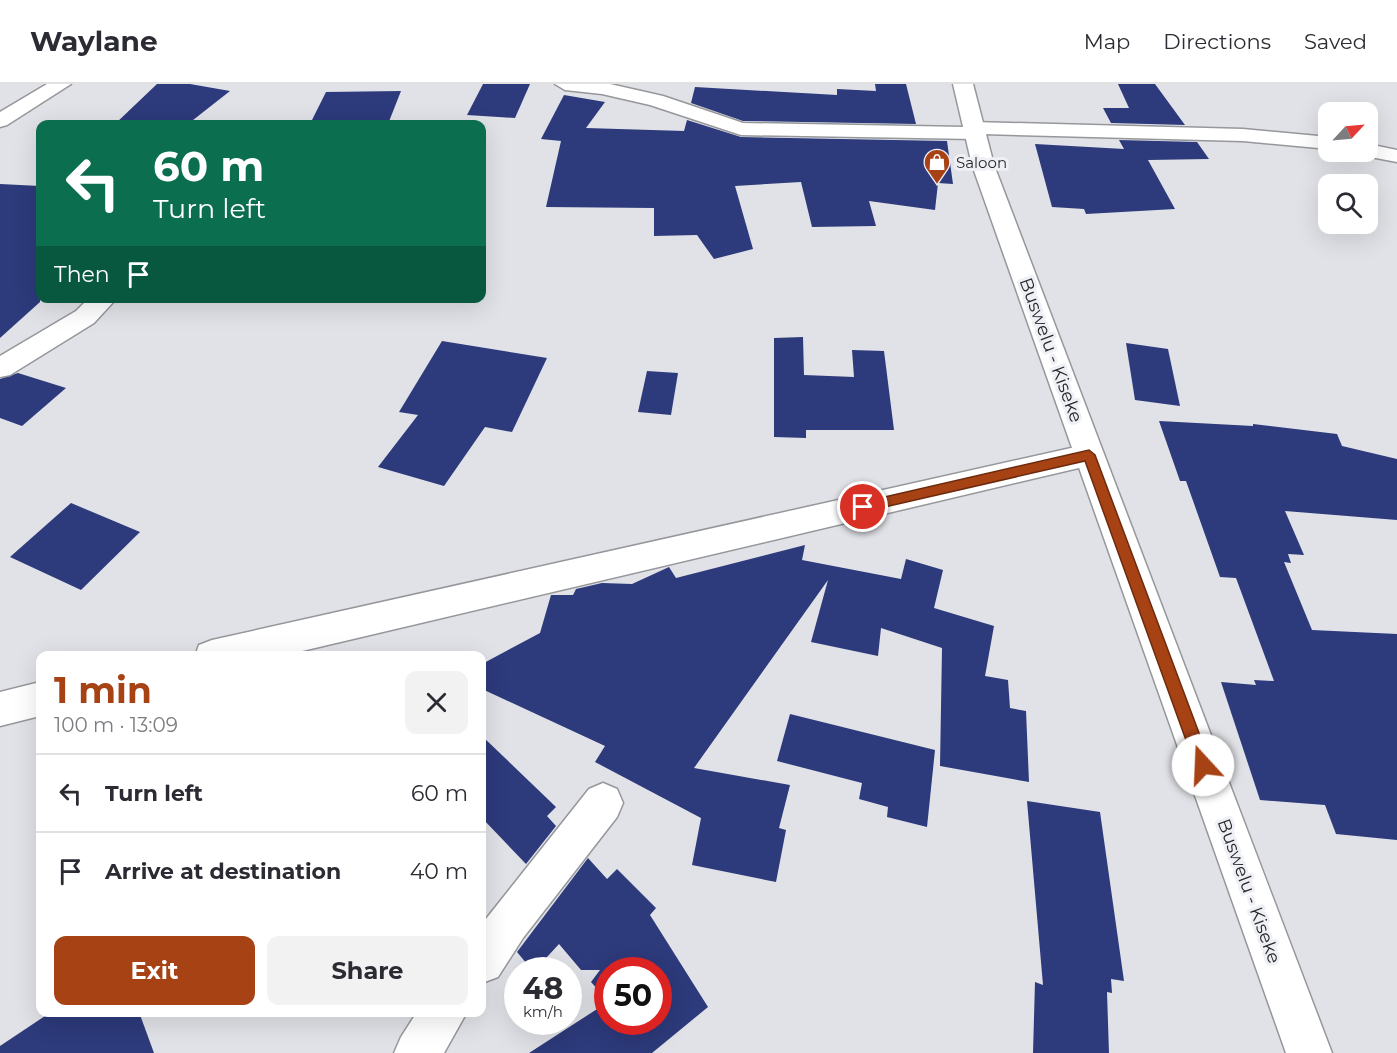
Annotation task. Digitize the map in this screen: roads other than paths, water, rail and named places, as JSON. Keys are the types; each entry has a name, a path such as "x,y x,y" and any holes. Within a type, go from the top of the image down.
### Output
{"street":[{"path":"5,113 61,84"},
{"path":"565,84 602,88 656,100 741,129 864,133 973,130 1219,134 1318,142"},
{"name":"Buswelu - Kiseke","path":"963,84 983,165 1309,1053"},
{"path":"1378,152 1397,156"},
{"path":"0,368 85,316 99,303"},
{"path":"234,651 1089,455"},
{"path":"0,709 36,700"},
{"path":"486,955 508,923 603,803"},
{"path":"417,1053 442,1017"}],"place":[{"name":"Saloon","path":"937,185"}]}
